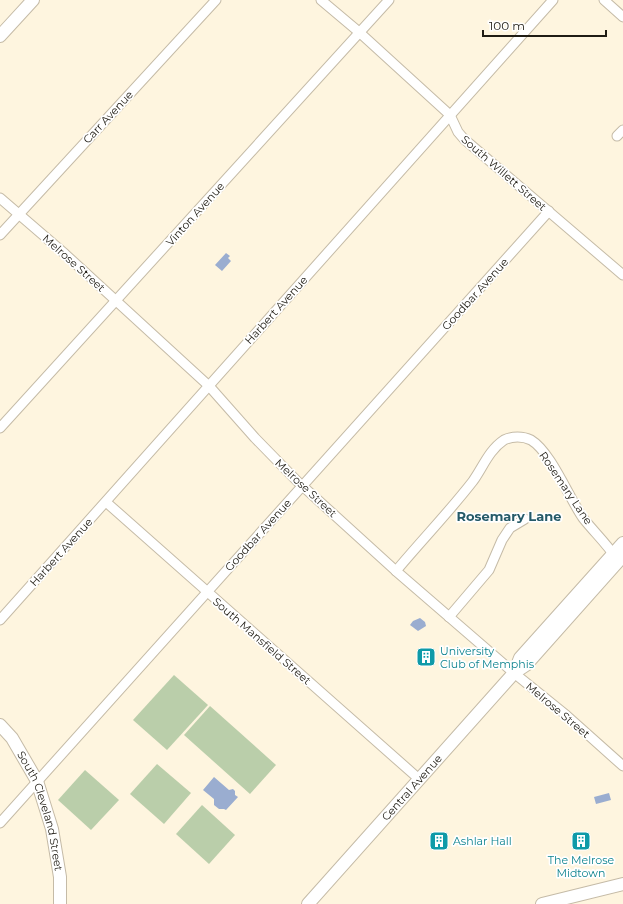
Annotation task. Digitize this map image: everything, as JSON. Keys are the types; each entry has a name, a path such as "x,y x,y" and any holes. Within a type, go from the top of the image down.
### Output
{"main road":[{"path":"0,36 33,0"},
{"name":"Central Avenue","path":"307,903 514,673 520,658 618,557 623,543"},
{"name":"South Cleveland Street","path":"0,725 12,738 37,781 52,829 60,877 60,904"},
{"path":"542,904 623,884"}],"street":[{"name":"Carr Avenue","path":"0,234 216,0"},
{"name":"South Willett Street","path":"321,0 359,32 450,115 458,132 464,139 623,275"},
{"name":"Vinton Avenue","path":"0,428 389,0"},
{"name":"Harbert Avenue","path":"0,620 553,0"},
{"path":"604,0 623,17"},
{"name":"Melrose Street","path":"0,198 65,254 209,386 255,438 302,486 396,571 514,673 566,715 623,766"},
{"name":"Goodbar Avenue","path":"0,824 206,592 549,212"},
{"name":"Rosemary Lane","path":"396,571 473,480 494,449 506,439 520,437 531,441 544,453 584,518 618,557"},
{"name":"South Mansfield Street","path":"106,502 419,779"},
{"path":"449,617 489,570 502,540 510,528 525,519"}],"green space":[{"path":"174,675 208,705 167,750 133,720"},
{"path":"210,706 276,765 250,794 184,735"},
{"path":"157,764 191,793 164,824 130,794"},
{"path":"85,770 119,800 91,830 58,800"},
{"path":"202,805 235,835 209,864 176,834"}],"water":[{"path":"226,253 230,256 228,258 231,261 222,271 215,265"},
{"path":"420,618 425,622 426,626 418,631 410,625 413,621"},
{"path":"214,777 229,790 233,789 235,791 235,795 238,797 226,810 219,809 214,805 214,799 203,790"},
{"path":"609,793 611,800 596,804 594,797"}],"place":[{"name":"University Club of Memphis","path":"426,657"},
{"name":"Ashlar Hall","path":"439,841"},
{"name":"The Melrose Midtown","path":"581,841"}],"district":[{"name":"Rosemary Lane","path":"509,516"}]}
